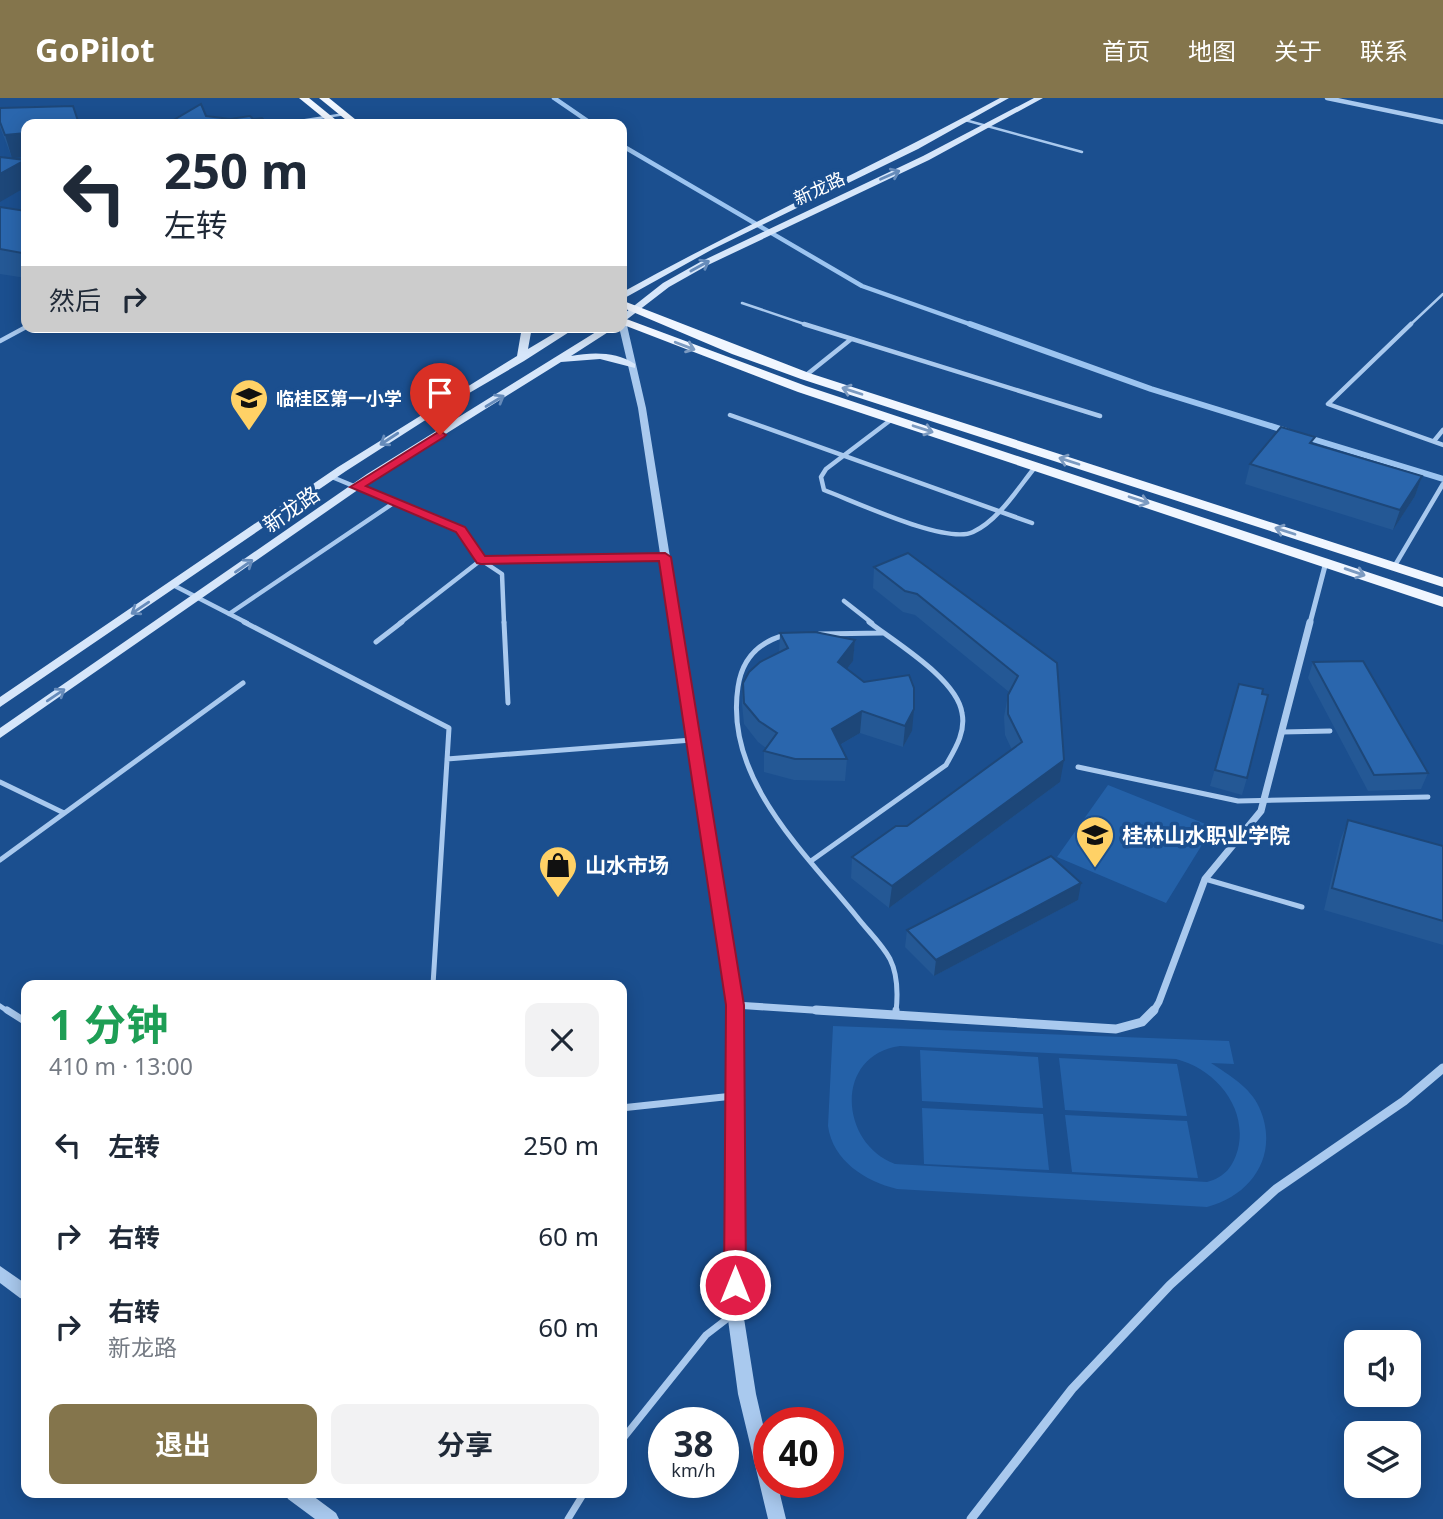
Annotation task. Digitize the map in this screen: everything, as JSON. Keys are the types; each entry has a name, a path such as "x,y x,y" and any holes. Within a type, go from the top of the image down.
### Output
{"main road":[{"path":"303,98 331,119"},
{"path":"323,98 350,119"},
{"name":"新龙路","path":"627,294 710,247 915,147 1005,98"},
{"name":"新龙路","path":"627,306 728,252 926,158 1039,98"},
{"path":"627,306 805,376 1443,583"},
{"path":"627,323 802,389 1443,602"},
{"path":"521,359 526,333"},
{"name":"新龙路","path":"0,703 332,477 448,401 562,333"},
{"name":"新龙路","path":"0,734 356,487 602,333"},
{"path":"557,362 576,357 604,356 625,360 632,366"}],"street":[{"path":"1326,98 1443,122"},
{"path":"624,333 642,408 735,1005 735,1312 747,1394 777,1519"},
{"path":"735,1005 1116,1029 1136,1026 1150,1018 1159,1002 1205,879 1257,819 1264,802 1326,562"},
{"path":"971,1519 1071,1390 1154,1302 1226,1232 1294,1174 1405,1101 1443,1068"},
{"path":"3,1281 21,1290"},
{"path":"303,1498 330,1519"}],"lane":[{"path":"334,119 345,114"},
{"path":"965,120 1082,152"},
{"path":"1443,294 1328,404 1443,445"},
{"path":"742,303 849,340 1100,416"},
{"path":"0,341 21,330"},
{"path":"805,376 849,340"},
{"path":"730,415 1032,523"},
{"path":"892,419 826,469 821,478 824,490 934,533 966,535 984,526 1036,466"},
{"path":"1434,440 1443,430"},
{"path":"332,477 460,530 481,560 502,574 508,703"},
{"path":"1394,567 1443,484"},
{"path":"229,614 395,502"},
{"path":"376,642 481,560 665,557"},
{"path":"173,585 449,728 433,980"},
{"path":"811,860 946,765 959,747 963,722 952,687 844,601"},
{"path":"809,634 883,633"},
{"path":"797,634 770,639 753,649 744,664 738,686 735,718 738,739 757,786 779,822 889,957 896,973 898,988 896,1015"},
{"path":"0,860 243,683"},
{"path":"1282,732 1330,731"},
{"path":"447,759 692,740"},
{"path":"1078,767 1238,802 1428,797"},
{"path":"0,782 64,813"},
{"path":"1205,879 1302,907"},
{"path":"0,1006 21,1019"},
{"path":"627,1107 734,1096"},
{"path":"627,1434 706,1335 735,1312"},
{"path":"568,1519 581,1498"}],"shaded area":[{"path":"1108,785 1213,827 1166,903 1057,857"},
{"path":"833,1026 1229,1041 1234,1064 1211,1063 1238,1082 1255,1100 1265,1124 1266,1140 1264,1156 1249,1182 1237,1193 1207,1207 897,1189 873,1181 852,1168 836,1149 828,1126","holes":["900,1046 1176,1059 1204,1071 1215,1081 1233,1105 1238,1119 1240,1133 1234,1161 1223,1174 1207,1182 895,1164 876,1153 863,1138 855,1120 852,1100 855,1082 864,1065 879,1053"]},
{"path":"920,1050 1038,1057 1043,1108 922,1101"},
{"path":"1059,1058 1177,1064 1187,1116 1065,1110"},
{"path":"922,1108 1043,1114 1049,1170 924,1164"},
{"path":"1065,1115 1187,1121 1198,1178 1072,1172"}],"building":[{"path":"201,104 206,116 230,119 176,119"},
{"path":"73,106 77,119 21,119 21,133 5,135 0,122 0,108"},
{"path":"250,116 253,119 230,119"},
{"path":"0,157 21,160 21,162 0,174"},
{"path":"0,207 21,210 21,253 0,249"},
{"path":"1281,427 1315,437 1310,443 1422,476 1400,510 1250,464"},
{"path":"908,553 1057,663 1064,760 892,886 852,857 896,826 907,826 1022,742 1008,714 1008,695 1018,676 917,594 905,591 874,567"},
{"path":"815,632 855,640 838,662 864,682 909,675 914,688 914,709 905,726 862,711 832,729 847,759 795,759 764,751 777,733 759,721 744,703 743,683 749,672 760,662 788,648 780,633"},
{"path":"1363,661 1428,773 1374,775 1313,662"},
{"path":"1239,684 1263,689 1262,694 1268,695 1247,778 1215,770"},
{"path":"1348,820 1443,846 1443,921 1332,888"},
{"path":"1051,856 1081,883 936,960 907,930"}],"waterway":[{"path":"554,98 585,119"},
{"path":"627,149 862,286 975,326"},
{"path":"970,324 1151,389 1287,431"},
{"path":"1306,437 1443,479"}],"place":[{"name":"临桂区第一小学","path":"249,432"},
{"name":"桂林山水职业学院","path":"1095,869"},
{"name":"山水市场","path":"558,899"}],"route":[{"path":"440,435 356,487 460,530 481,560 665,557 735,1005 735,1285"}]}
